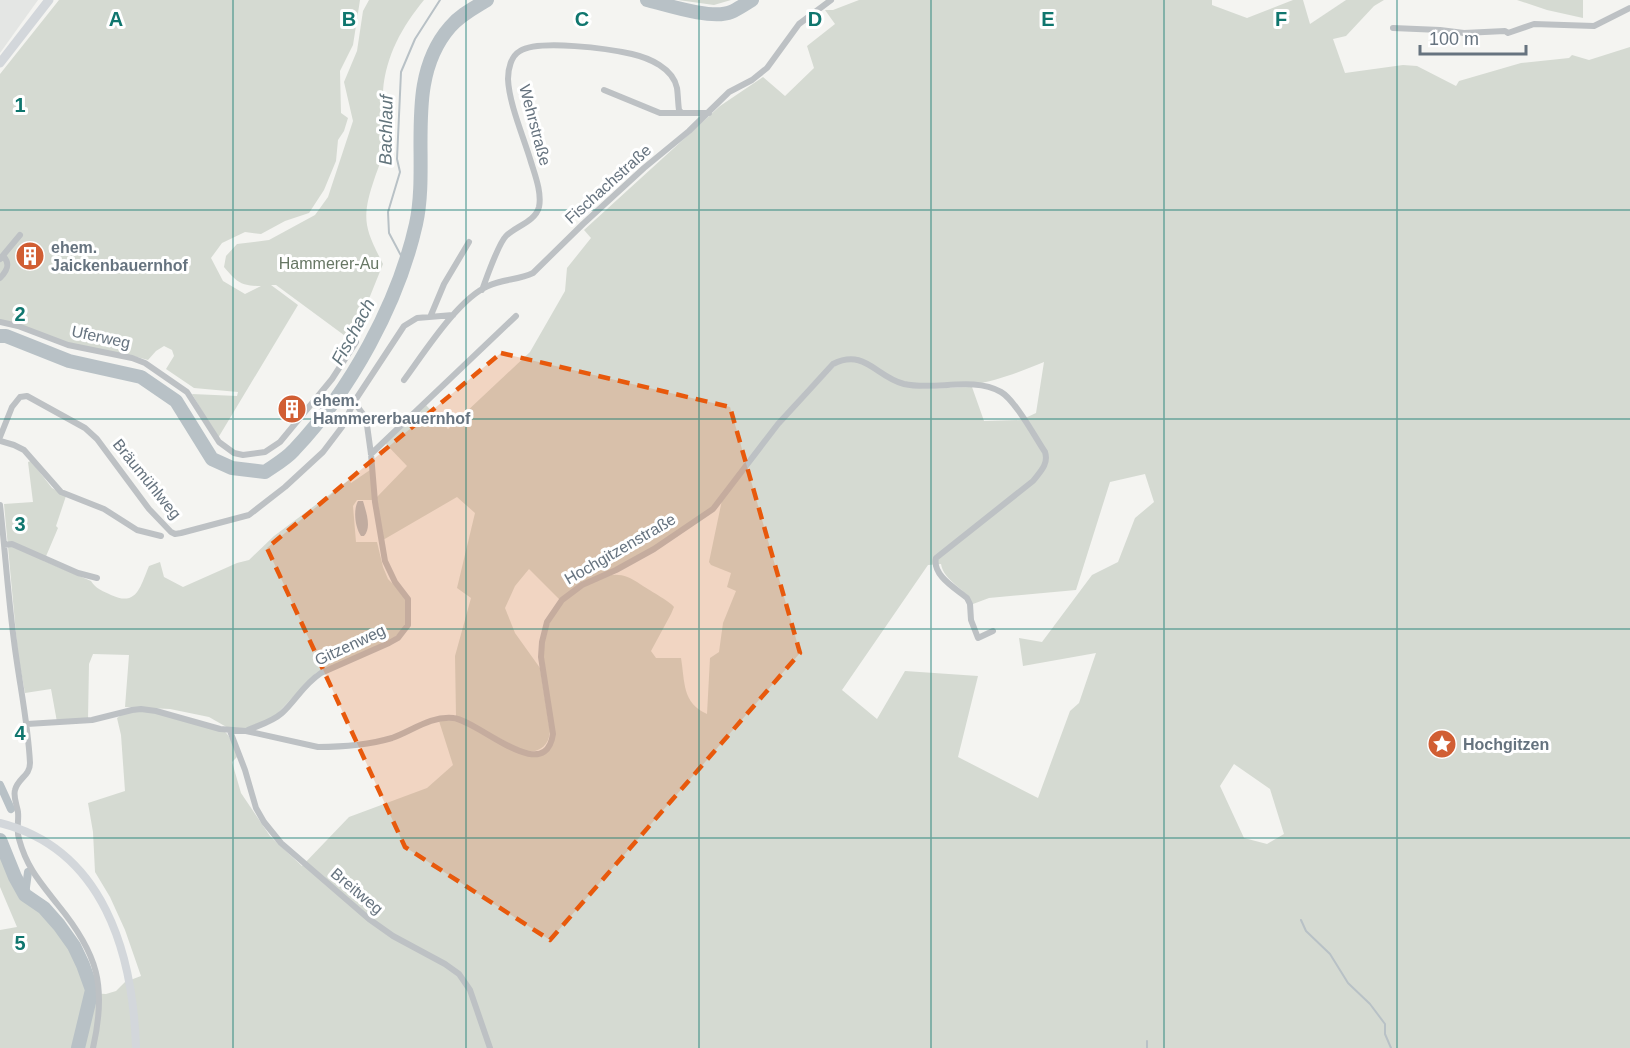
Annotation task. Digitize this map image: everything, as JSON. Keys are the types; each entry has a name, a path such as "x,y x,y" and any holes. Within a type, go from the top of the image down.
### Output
{"main road":[{"path":"0,63 49,0"},
{"path":"2,824 41,840 73,864 90,884 105,908 119,941 129,977 136,1048"}],"street":[{"name":"Fischachstraße","path":"404,380 453,315 481,290 488,285 525,277 533,273 599,209 709,113 729,92 752,80 767,68 799,24 831,0"},
{"path":"1393,28 1464,33 1505,31 1508,33 1534,24 1594,26 1630,8"},
{"name":"Wehrstraße","path":"481,290 502,240 513,230 527,223 539,209 538,190 510,93 508,78 512,58 518,52 525,49 569,45 618,51 644,57 670,74 677,90 679,110 682,112"},
{"path":"604,90 660,113 709,113"},
{"path":"0,278 8,266 2,258 20,235"},
{"path":"431,315 444,284 469,242"},
{"name":"Bräumühlweg","path":"0,439 12,407 20,397 27,396 76,422 97,439 149,509 175,534 249,515 285,487 323,452 342,427 354,402 404,326 417,318 431,315 453,315"},
{"path":"371,454 516,316"},
{"name":"Uferweg","path":"0,322 18,326 68,345 132,358 145,363 187,392 219,442 234,453 243,455 265,452 280,442 311,406 356,342"},
{"name":"Hochgitzenstraße","path":"27,724 92,720 141,709 230,731 246,731 318,747 337,747 372,743 392,738 430,721 454,718 527,754 536,755 546,750 552,742 553,734 542,671 542,642 547,622 562,600 582,585 654,549 713,508 778,424 833,364 845,359 864,361 890,378 905,384 982,386 1001,392 1013,404 1045,452 1047,458 1045,465 1033,481 936,558 934,564 937,572 967,598 970,604 971,620 978,638 993,631"},
{"name":"Gitzenweg","path":"246,731 282,713 305,685 316,676 389,643 398,638 408,625 408,599 395,582 385,561 375,502 366,418 354,402"},
{"path":"0,439 24,450 61,492 104,509 137,530 161,536"},
{"path":"0,505 14,644 27,724 30,766 27,774 15,788 18,838 33,874 79,932 92,959 100,989 99,1021 93,1048"},
{"path":"4,545 12,544 78,573 97,578"},
{"name":"Breitweg","path":"230,731 256,808 264,822 282,843 369,919 393,936 459,974 470,990 490,1048"}],"highlighted area":[{"path":"501,353 730,407 800,653 550,940 405,847 267,548"}],"shaded area":[{"path":"0,0 38,0 0,53"},
{"path":"358,501 363,501 368,519 368,528 364,536 361,536 356,523 355,514"}],"green space":[{"name":"Hammerer-Au","path":"59,0 360,0 353,45 340,71 341,113 348,118 338,140 336,161 324,190 309,213 285,221 261,234 245,232 222,243 211,258 223,281 245,294 261,286 243,284 236,280 224,267 226,256 237,244 269,240 315,215 328,197 353,121 344,82 357,51 363,11 369,0 424,0 396,42 385,78 383,150 366,213 368,231 383,264 352,341 276,285 271,285 298,305 218,438 192,394 237,396 238,392 194,388 166,369 174,356 172,350 164,346 148,360 73,344 0,320 0,74"},
{"path":"678,0 731,0 714,5"},
{"path":"859,0 1212,0 1212,5 1247,18 1293,0 1303,0 1310,24 1346,0 1384,0 1374,6 1346,36 1333,39 1345,73 1403,65 1417,66 1456,86 1459,81 1521,63 1569,58 1572,55 1589,60 1630,47 1630,1048 0,1048 0,930 17,927 0,887 0,847 20,895 65,941 81,969 89,993 106,994 116,991 125,982 141,976 125,930 110,897 95,872 93,832 88,803 125,791 121,735 117,718 123,714 134,710 153,712 194,721 224,731 238,756 232,762 241,793 270,836 302,866 349,817 427,788 453,765 439,721 462,722 525,755 544,752 552,740 544,647 550,622 567,598 598,579 610,575 625,576 659,595 674,607 651,651 656,658 681,658 684,683 689,698 693,704 707,714 710,658 719,652 723,623 736,591 727,587 731,573 709,562 722,500 785,419 836,365 854,361 861,363 905,386 972,387 984,421 1021,420 1036,413 1044,362 983,383 928,385 901,382 859,358 844,358 831,365 796,401 714,505 682,529 637,558 583,584 560,600 529,569 515,586 505,608 515,633 540,668 550,731 543,747 536,751 526,752 456,716 455,656 471,598 457,588 475,513 457,497 383,540 377,497 407,466 385,443 426,405 448,429 530,352 565,291 567,268 591,238 584,230 720,106 763,77 785,96 814,68 807,46 835,24 825,10 833,10","holes":["1145,474 1154,502 1135,518 1118,562 1092,575 1042,642 1019,638 1023,666 1096,653 1079,703 1070,711 1038,798 958,757 978,676 905,671 877,719 842,690 928,565 941,564 946,576 970,598 973,604 989,598 1076,590 1110,482","1234,764 1270,789 1284,834 1267,844 1244,838 1220,786"]},
{"path":"1517,0 1583,0 1583,18 1547,10"},
{"path":"31,461 52,488 66,496 56,526 58,528 44,561 91,581 97,588 120,598 132,597 140,588 149,566 160,562 164,577 183,587 249,560 274,536 349,480 351,483 370,470 373,500 357,500 353,506 356,542 377,542 388,579 401,592 406,601 405,627 393,639 316,673 274,717 244,729 230,729 209,717 170,709 125,707 129,655 93,654 89,664 88,719 57,722 51,689 25,693 18,655 4,504 33,502 28,462"}],"waterway":[{"name":"Bachlauf","path":"406,265 389,233 388,212 400,172 397,159 401,72 415,39 440,0"},
{"name":"Fischach","path":"0,336 6,336 69,361 141,377 176,401 212,459 232,468 265,472 280,462 315,427 334,401 369,345 384,315 408,254 416,224 420,199 422,96 427,72 436,48 450,27 463,15 487,0"},
{"name":"Fischach","path":"647,0 689,11 713,14 731,12 752,0"},
{"path":"0,785 11,809"},
{"name":"Fischach","path":"0,840 25,895 44,908 59,925 74,946 83,965 92,990 78,1048"},
{"path":"25,895 28,872"},
{"path":"1301,920 1306,931 1330,954 1348,983 1370,1004 1385,1024 1385,1034 1391,1048"},
{"path":"1147,1041 1147,1048"}],"place":[{"name":"ehem. Jaickenbauernhof","path":"30,256"},
{"name":"ehem. Hammererbauernhof","path":"292,409"},
{"name":"Hochgitzen","path":"1442,744"}]}
